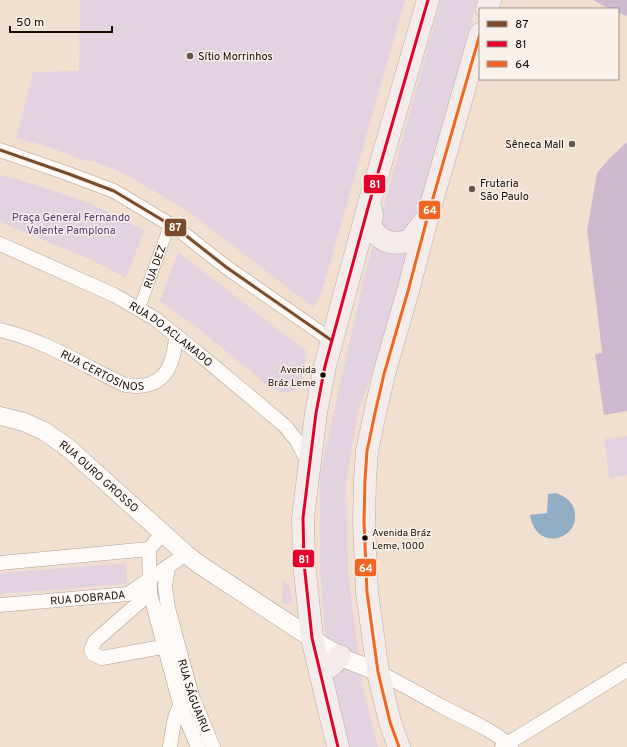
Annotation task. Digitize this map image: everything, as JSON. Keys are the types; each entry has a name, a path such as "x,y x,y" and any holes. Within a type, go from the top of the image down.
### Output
{"main road":[{"path":"338,747 312,638 304,563 303,518 316,413 331,340 428,0"},
{"path":"399,747 390,722 378,672 367,592 364,522 367,451 384,374 479,37"},
{"path":"369,204 372,215 370,228 376,235 389,242 403,243 411,240 427,219"},
{"path":"320,674 332,665 340,656"}],"street":[{"path":"0,150 114,191 170,224 226,267 331,340"},
{"name":"RUA DEZ","path":"139,309 170,224"},
{"name":"RUA DO ACLAMADO","path":"0,244 114,295 154,318 284,426 297,441 310,465"},
{"name":"RUA CERTOSINOS","path":"0,330 30,339 55,349 126,385 138,386 151,384 161,378 169,367 175,352 176,335"},
{"name":"RUA OURO GROSSO","path":"0,416 24,422 44,432 67,448 186,554 340,656 378,672"},
{"path":"0,563 149,549 162,534"},
{"name":"RUA SÁGUAIRU","path":"149,549 149,586 171,645 213,747"},
{"name":"RUA DOBRADA","path":"0,605 128,594 139,587 149,586 186,554"},
{"name":"RUA SÁGUAIRU","path":"168,568 164,586 180,704 198,747"},
{"path":"149,586 95,641 91,650 93,654 102,658 171,645"},
{"path":"378,672 470,720 507,746 627,670"},
{"path":"170,747 175,718 180,704 192,696"}],"green space":[{"path":"80,0 405,0 321,295 313,307 186,210 127,175 91,160 90,162 39,144 16,138 33,72 79,71"},
{"path":"441,0 477,0 448,112 383,347 358,411 346,483 348,571 362,683 378,747 349,747 329,685 320,567 320,474 365,274"},
{"name":"Praça General Fernando Valente Pamplona","path":"0,175 38,185 92,205 127,221 144,231 126,278 90,259 0,222"},
{"path":"178,252 306,351 307,354 301,382 295,390 285,393 272,389 194,325 160,301"},
{"path":"627,436 627,475 609,478 604,439"},
{"path":"126,563 127,584 0,594 0,573"},
{"path":"283,580 290,586 292,601 290,604 282,602"}],"shaded area":[{"path":"593,0 627,0 627,16 619,13 619,8 608,8"},
{"path":"627,142 627,411 604,415 595,354 602,353 602,351 587,230 597,173"}],"water":[{"path":"556,493 571,503 574,509 575,519 572,528 566,534 558,538 549,538 541,535 534,527 530,515 547,513 548,494"}],"transit line":[{"name":"81","path":"338,747 312,638 304,563 303,518 316,413 325,366 369,204 428,0"},
{"name":"64","path":"399,747 390,722 378,672 367,592 364,522 367,451 384,374 479,37"},
{"name":"87","path":"0,150 114,191 179,230 226,267 331,340"}],"place":[{"name":"Sítio Morrinhos","path":"190,56"},
{"name":"Sêneca Mall","path":"572,144"},
{"name":"Frutaria São Paulo","path":"472,189"},
{"name":"Avenida Bráz Leme","path":"323,375"},
{"name":"Avenida Bráz Leme, 1000","path":"365,538"}]}
